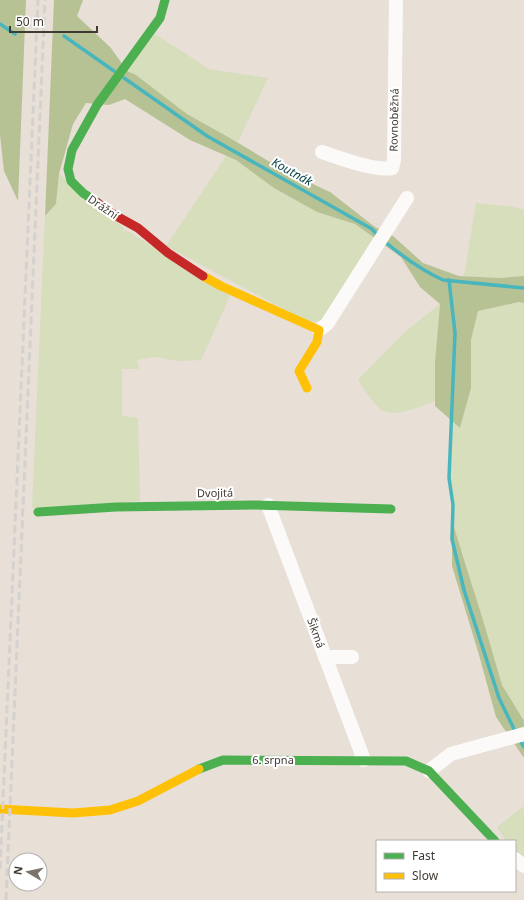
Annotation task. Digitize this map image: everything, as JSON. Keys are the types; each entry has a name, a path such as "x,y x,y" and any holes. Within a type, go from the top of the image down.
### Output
{"street":[{"name":"Drážní","path":"165,0 160,18 97,105 72,150 68,169 72,181 83,192 111,213 138,228 168,253 195,271 221,286 319,330"},
{"name":"Rovnoběžná","path":"322,152 364,165 386,169 392,168 394,160 396,0"},
{"path":"307,388 299,371 317,342 319,330 327,324 406,198"},
{"name":"Dvojitá","path":"38,512 116,507 268,505 391,508"},
{"name":"Šikmá","path":"268,505 364,760"},
{"path":"325,657 352,657"},
{"path":"429,771 451,754 524,734"},
{"name":"6. srpna","path":"0,809 73,814 110,810 138,800 194,771 223,760 406,761 429,771 494,840"},
{"path":"516,860 524,866"}],"green space":[{"path":"0,0 26,0 18,201 4,171 0,135"},
{"path":"54,0 83,0 77,16 111,48 127,71 136,75 187,114 285,171 330,192 375,227 393,236 423,263 459,276 500,278 524,276 524,303 519,302 478,311 471,340 471,388 460,428 435,406 435,362 440,304 420,287 401,257 355,224 317,212 274,188 236,160 190,140 125,99 109,105 86,103 73,124 59,174 56,204 45,216"},
{"path":"155,34 209,69 268,78 238,142 187,114 136,75 127,71"},
{"path":"226,156 236,160 317,212 355,224 374,238 326,318 319,321 308,322 166,246"},
{"path":"59,174 124,228 122,233 126,230 230,296 201,360 180,361 154,357 137,360 139,369 122,369 122,416 138,418 140,501 32,508 45,216 56,204"},
{"path":"476,203 515,207 524,210 524,276 500,278 464,276"},
{"path":"519,302 524,303 524,721 502,685 462,551 452,539 453,505 449,478 452,421 460,428 471,388 471,340 478,311"},
{"path":"440,304 435,362 435,401 415,409 391,413 379,408 358,380 405,332"},
{"path":"452,521 502,685 524,721 524,758 496,717 452,566"},
{"path":"524,806 524,859 516,852 516,840 505,840 497,827"}],"waterway":[{"name":"Koutnák","path":"0,24 15,34"},
{"name":"Koutnák","path":"64,36 114,71"},
{"name":"Koutnák","path":"124,78 207,136 372,229 379,237"},
{"name":"Koutnák","path":"384,241 427,272 443,280 524,288"},
{"path":"449,280 455,333 449,478 453,505 452,539 464,590 499,698 515,731"},
{"path":"521,742 524,747"}],"railway":[{"path":"0,869 38,0"},
{"path":"6,900 45,0"}],"traffic: fast":[{"path":"98,203 83,193 71,181 68,169 72,150 97,105 160,18 165,0"},
{"path":"38,512 116,507 255,505 391,509"},
{"path":"199,769 223,760 406,761 429,771 494,840"}],"traffic: slow":[{"path":"203,276 221,286 319,330 317,342 299,371 307,388"},
{"path":"0,809 73,813 110,810 138,801 199,769"}],"traffic: jam":[{"path":"98,203 111,213 138,228 168,253 203,276"}]}
